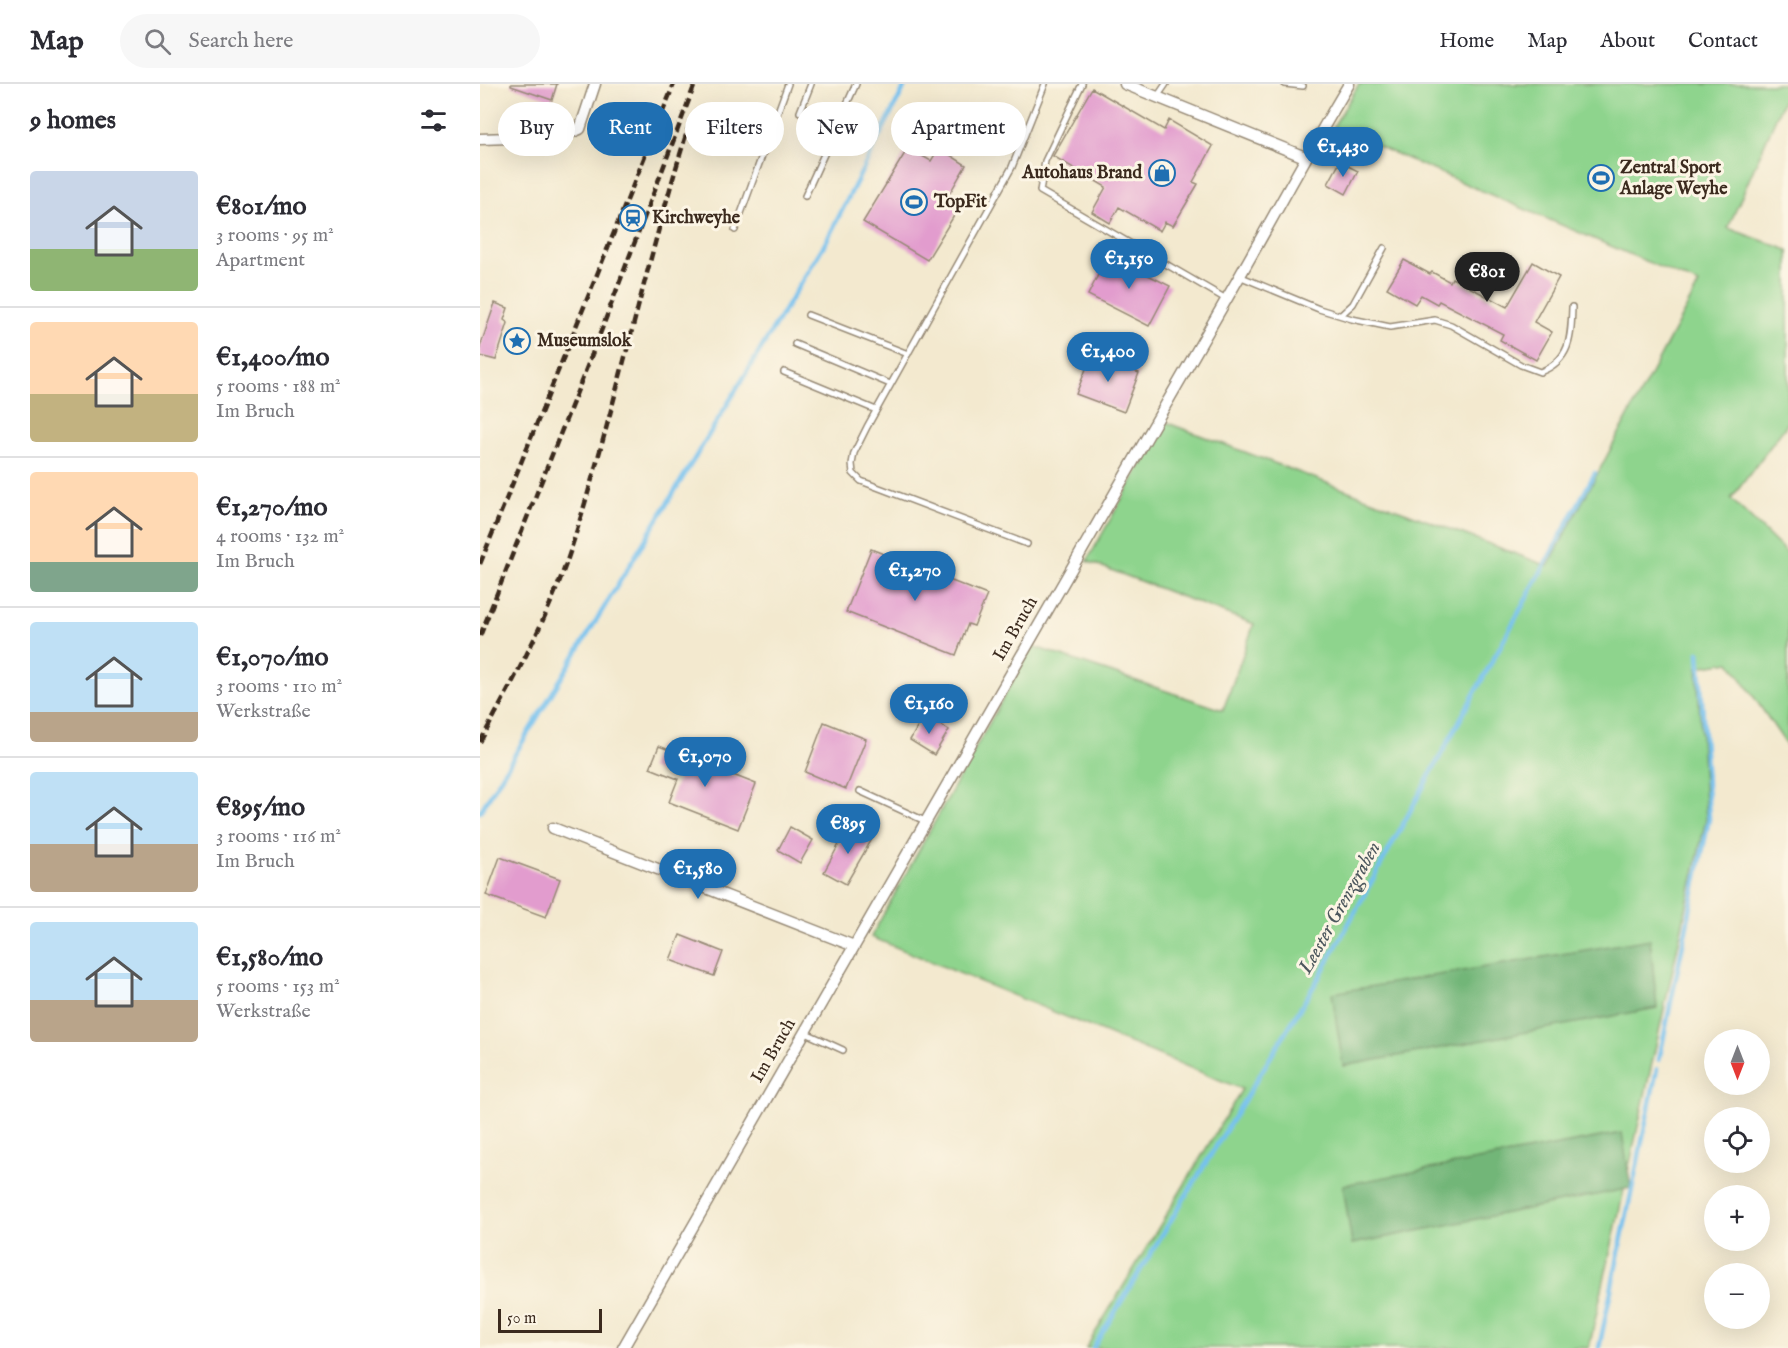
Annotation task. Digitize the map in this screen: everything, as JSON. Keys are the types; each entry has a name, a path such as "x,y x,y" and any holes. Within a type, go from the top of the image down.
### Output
{"street":[{"path":"480,139 562,136 580,129 595,84"},
{"path":"1125,84 1305,157"},
{"name":"Im Bruch","path":"623,1348 1349,84"},
{"path":"553,828 854,946"}],"lane":[{"path":"735,230 788,84"},
{"path":"804,102 811,84"},
{"path":"806,196 856,84"},
{"path":"1027,544 861,481 853,473 852,465 854,453 876,410 1012,167 1045,84"},
{"path":"1082,84 1045,161 1040,191 1226,299"},
{"path":"1157,97 1166,84"},
{"path":"1285,84 1304,86"},
{"path":"1341,315 1353,304 1384,248"},
{"path":"1239,276 1319,309 1390,327 1435,320 1451,325 1521,366 1540,372 1553,367 1571,340 1572,308"},
{"path":"808,315 908,354"},
{"path":"795,344 890,384"},
{"path":"784,372 876,410"},
{"path":"860,791 925,822"},
{"path":"804,1032 843,1050"}],"green space":[{"path":"1359,84 1788,84 1788,90 1728,228 1788,250 1788,423 1731,499 1788,554 1788,747 1730,662 1697,667 1706,819 1589,1348 1086,1348 1242,1089 871,937 1032,646 1223,710 1254,624 1087,561 1165,422 1548,566 1699,284 1333,127"},
{"path":"1650,939 1657,1008 1343,1066 1332,993"},
{"path":"1622,1133 1631,1188 1352,1244 1343,1185"}],"building":[{"path":"511,84 557,84 552,100 511,86"},
{"path":"1092,88 1164,130 1169,120 1213,146 1193,182 1198,184 1173,226 1165,222 1160,231 1119,207 1110,223 1092,212 1106,187 1053,156"},
{"name":"TopFit","path":"903,156 922,156 931,161 934,156 952,156 966,165 947,198 960,206 927,260 863,222"},
{"path":"1340,162 1358,171 1346,194 1328,184"},
{"path":"1118,254 1134,268 1170,286 1149,326 1088,295 1100,271"},
{"path":"1404,260 1450,282 1452,278 1507,307 1533,262 1559,277 1534,322 1552,332 1536,360 1500,340 1503,334 1439,301 1437,304 1421,295 1415,304 1387,288"},
{"path":"495,303 508,308 504,320 508,323 496,360 480,356 480,347"},
{"path":"1092,354 1139,373 1124,412 1076,394"},
{"path":"871,549 987,595 974,626 968,624 956,655 846,612"},
{"path":"924,716 949,730 934,755 910,740"},
{"path":"824,722 866,739 846,789 805,772"},
{"path":"659,746 756,784 738,829 669,802 678,779 650,768"},
{"path":"849,826 872,839 846,884 824,872"},
{"path":"790,827 813,840 800,863 778,850"},
{"path":"500,857 560,879 546,917 486,895"},
{"path":"680,935 723,952 714,976 670,960"}],"waterway":[{"path":"480,812 827,240 906,84"},
{"name":"Leester Grenzgraben","path":"1093,1348 1320,976 1595,473"},
{"path":"1659,1060 1709,819 1699,652"},
{"path":"1599,1348 1657,1069"}],"railway":[{"path":"480,564 674,84"},
{"path":"480,636 598,339 695,84"},
{"path":"480,742 542,623 571,549 685,139"}],"place":[{"name":"Autohaus Brand","path":"1162,173"},
{"name":"Zentral Sport Anlage Weyhe","path":"1601,178"},
{"name":"TopFit","path":"914,202"},
{"name":"Kirchweyhe","path":"633,218"},
{"name":"Museumslok","path":"517,341"}]}
